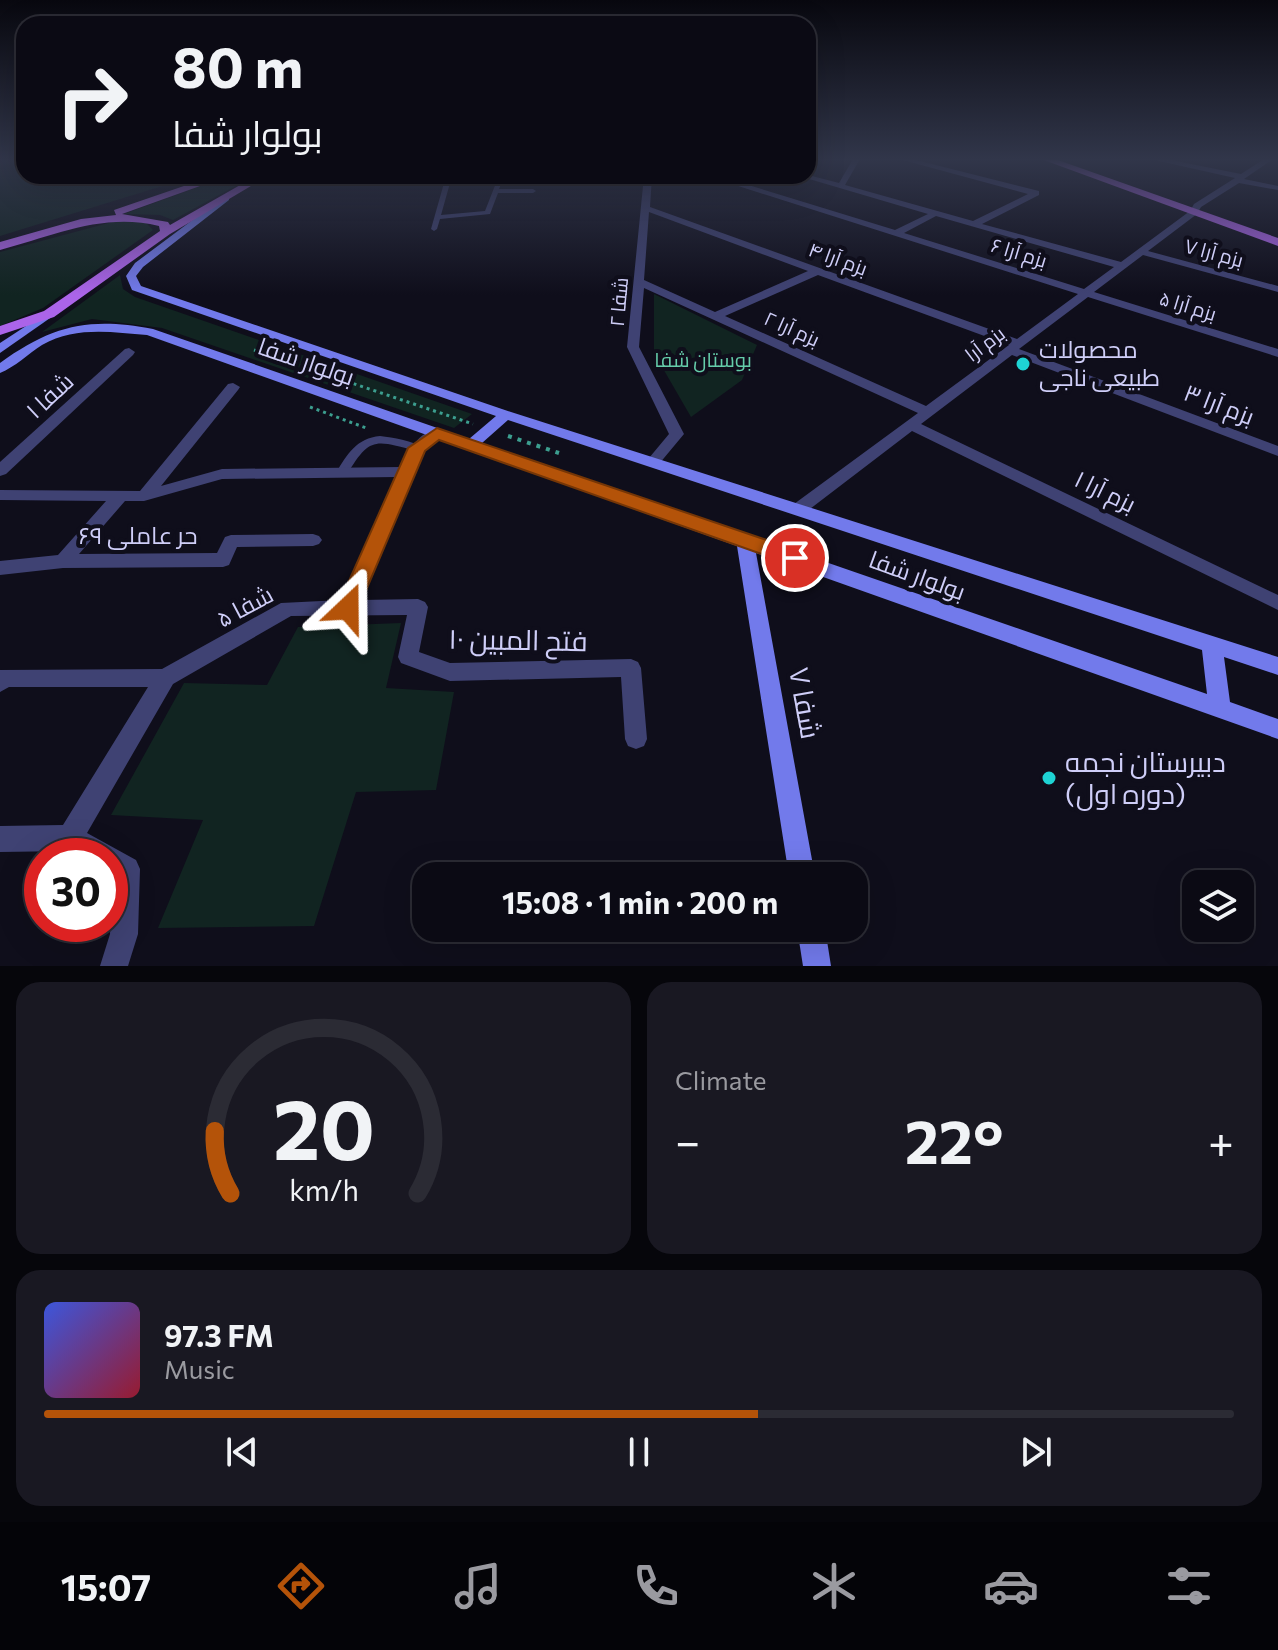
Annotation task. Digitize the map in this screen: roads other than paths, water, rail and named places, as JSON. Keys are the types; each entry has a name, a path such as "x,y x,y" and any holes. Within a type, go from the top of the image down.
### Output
{"main road":[{"path":"0,246 141,204"},
{"path":"0,331 49,314 166,232 215,204"},
{"path":"1180,204 1278,234"},
{"path":"1182,204 1278,242"},
{"path":"95,220 149,219 164,224 166,232"}],"street":[{"name":"بولوار شفا","path":"218,204 139,265 131,276 136,288 506,415 800,508 1278,666"},
{"name":"شفا ۲","path":"645,204 633,347 677,434 654,461"},
{"name":"بزم آرا ۶","path":"800,204 1087,293"},
{"path":"905,204 1123,266"},
{"path":"974,224 1014,204"},
{"name":"بزم آرا","path":"800,508 1202,204"},
{"name":"بزم آرا ۴","path":"645,208 1014,347"},
{"path":"895,234 936,213"},
{"name":"بزم آرا ۷","path":"1141,252 1278,289"},
{"path":"716,316 817,271"},
{"name":"بزم آرا ۲","path":"639,282 928,412"},
{"name":"بزم آرا ۵","path":"1087,293 1278,353"},
{"path":"0,349 49,314"},
{"name":"بولوار شفا","path":"0,369 41,338 58,331 84,326 149,332 1278,729"},
{"name":"بزم آرا ۳","path":"1014,347 1278,451"},
{"name":"شفا ۱","path":"0,471 129,352"},
{"path":"144,496 233,387"},
{"path":"471,445 506,415"},
{"name":"بزم آرا ۱","path":"911,425 1278,603"},
{"path":"348,608 417,448 437,433"},
{"path":"0,495 144,496 222,474 406,472"},
{"path":"63,561 120,496"},
{"name":"حر عاملی ۶۹","path":"0,568 63,561 223,560 231,541 313,540"},
{"name":"شفا ۷","path":"745,540 800,862"},
{"name":"فتح المبین ۱۰","path":"348,608 418,607 408,657 450,672 631,668 636,739"},
{"name":"شفا ۵","path":"165,678 288,608 348,608"},
{"path":"1212,645 1220,709"},
{"path":"0,683 3,678 165,678"},
{"path":"70,838 165,678"},
{"path":"0,839 24,839"},
{"path":"114,966 122,942"},
{"path":"813,942 817,966"}],"lane":[{"path":"434,229 441,204"},
{"path":"437,217 488,213 491,204"},
{"path":"342,473 357,446 366,441 389,440 417,448"}],"place":[{"name":"محصولات طبیعی ناجی","path":"1023,364"},
{"name":"دبیرستان نجمه (دوره اول)","path":"1049,778"}],"park label":[{"name":"بوستان شفا","path":"703,360"}]}
